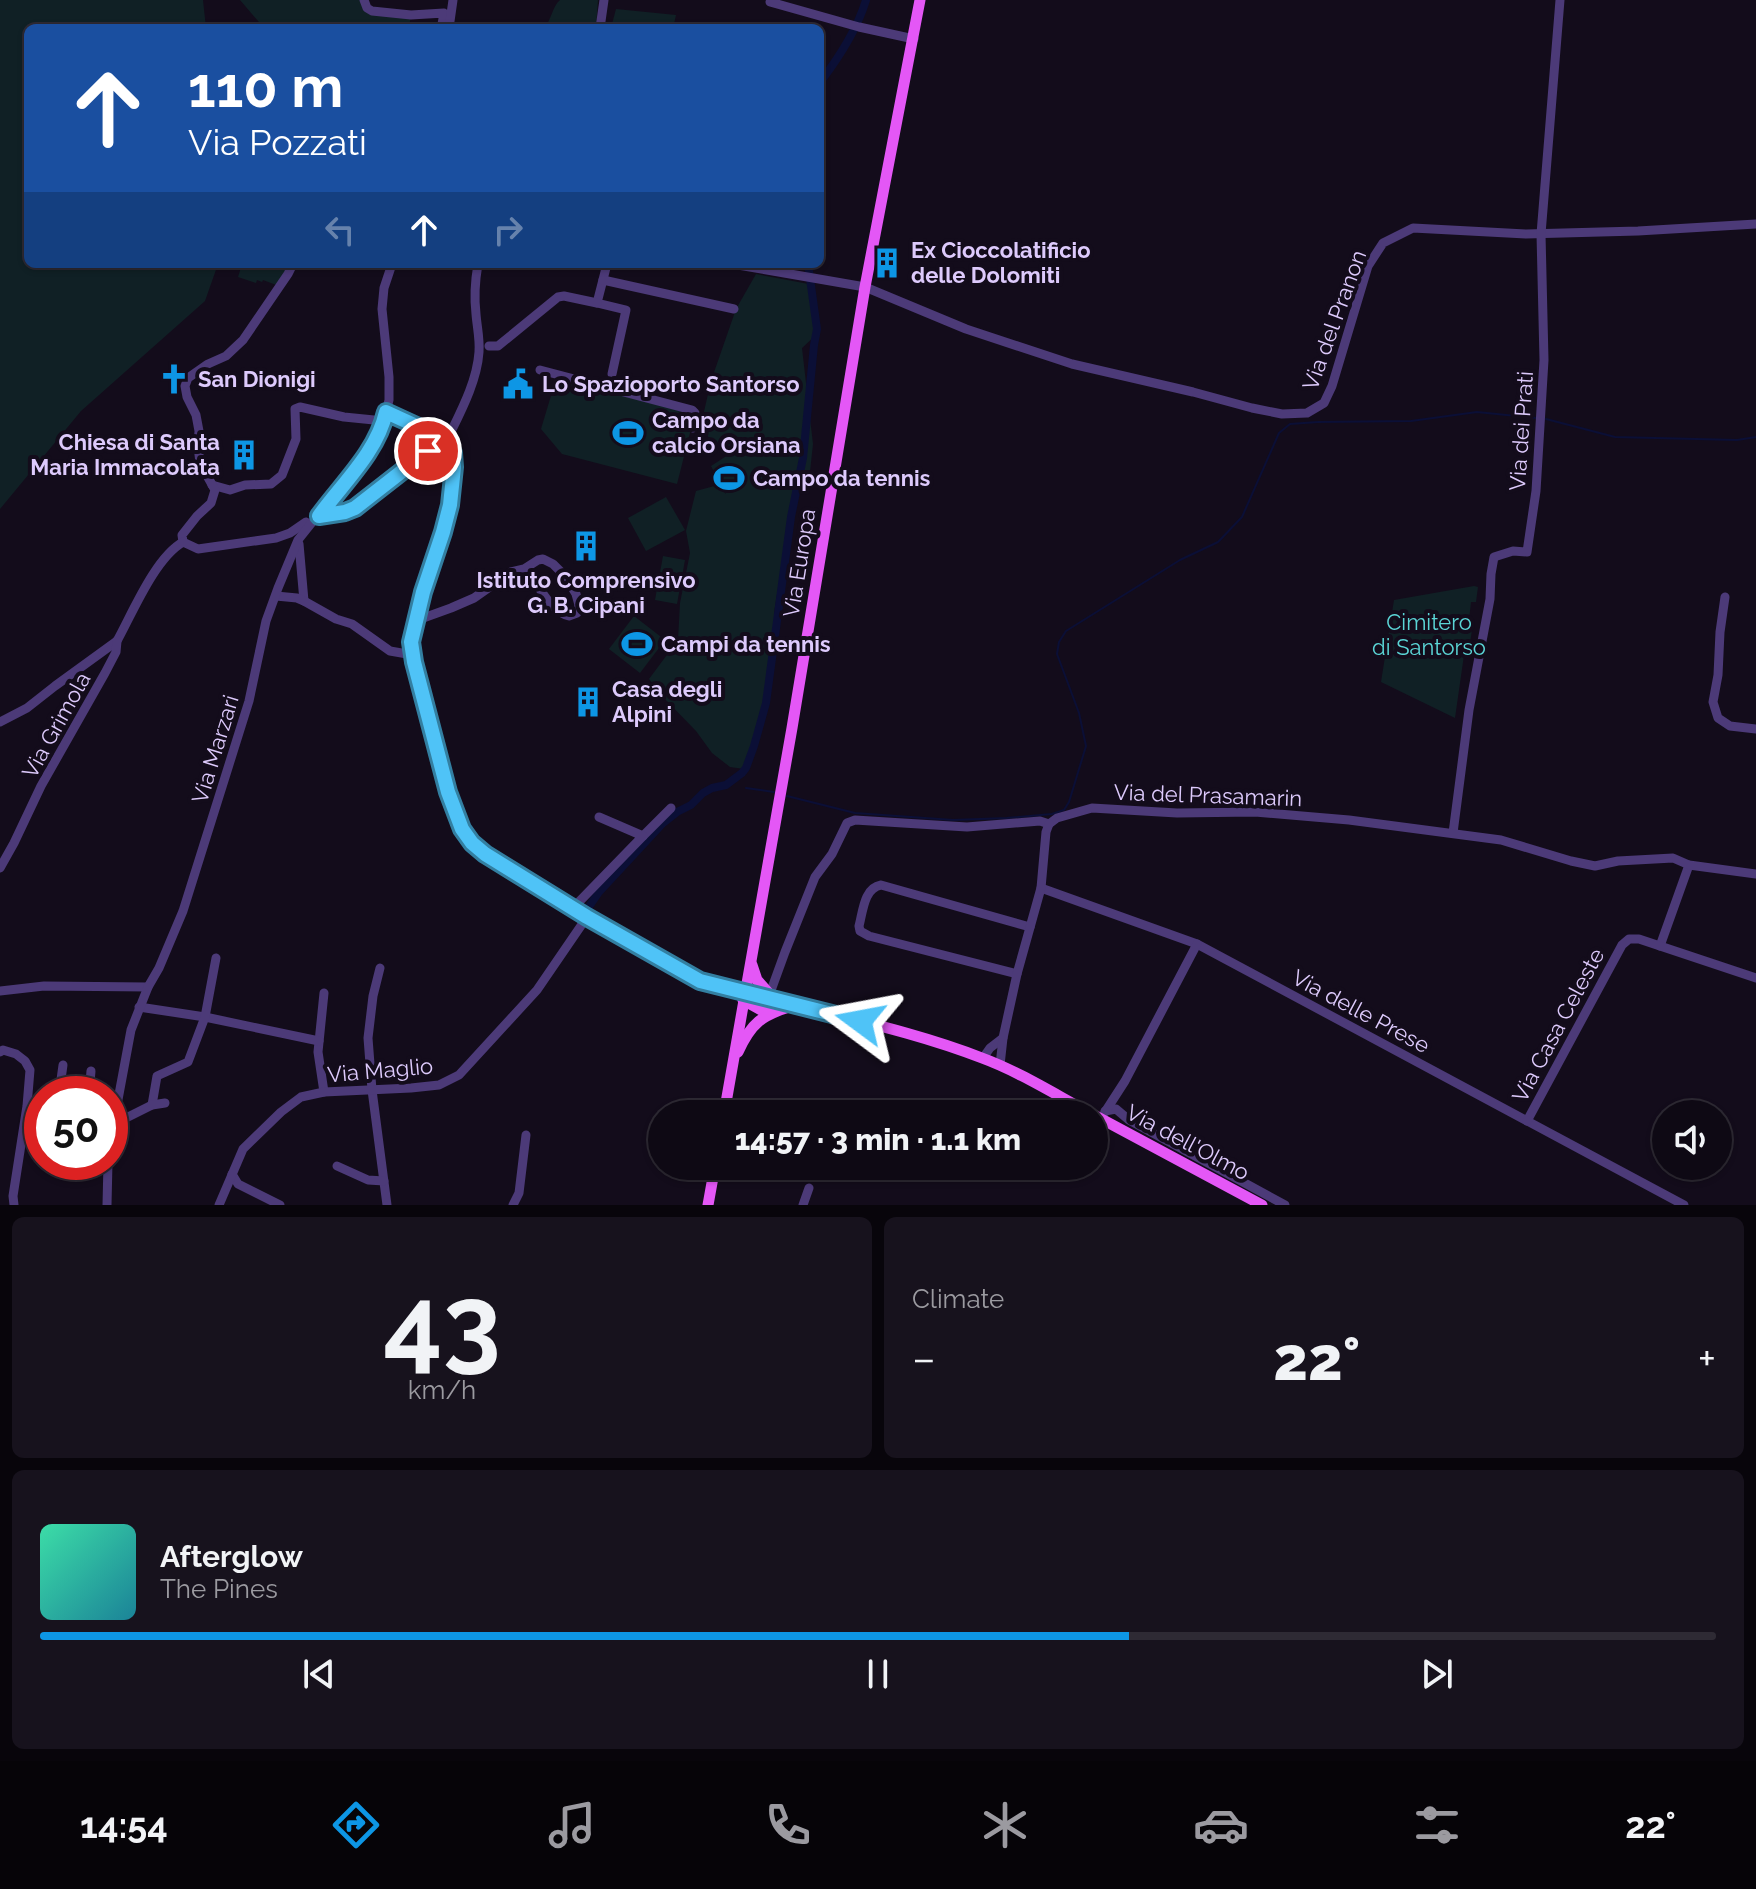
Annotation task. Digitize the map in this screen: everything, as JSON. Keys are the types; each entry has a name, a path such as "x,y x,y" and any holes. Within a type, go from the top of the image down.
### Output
{"main road":[{"name":"Via Europa","path":"726,1100 865,287 920,0"},
{"path":"751,957 757,980 774,1003"},
{"path":"744,996 774,1003"},
{"path":"732,1067 750,1029 774,1003"},
{"name":"Via dell'Olmo","path":"774,1003 925,1038 1000,1065 1070,1100"},
{"name":"Via dell'Olmo","path":"1108,1121 1262,1205"},
{"path":"708,1205 712,1180"}],"street":[{"path":"364,0 372,11 411,15 444,13 442,24"},
{"path":"447,24 453,0"},
{"path":"601,24 604,0"},
{"name":"Via dei Prati","path":"1453,833 1469,710 1490,599 1492,565 1494,557 1513,551 1527,552 1536,491 1544,360 1541,234 1560,0"},
{"path":"770,2 914,39"},
{"name":"Via del Pranon","path":"865,287 966,329 1072,364 1252,408 1282,414 1307,413 1324,403 1332,386 1368,266 1383,243 1413,228 1541,234 1756,224"},
{"path":"290,268 243,340 226,356 188,378 185,386 196,415 200,463 212,485 230,490 245,485 271,484 282,475 296,439 295,409 300,407 344,417 385,417 444,438 453,453 450,505 411,642 448,792 462,829 485,854 587,917 700,981 744,996"},
{"path":"183,542 198,549 276,538 300,527 329,501 369,451 385,417 389,377 382,309 391,268"},
{"path":"319,516 355,508 444,438 472,383 479,359 474,283 477,268"},
{"path":"597,303 606,268"},
{"path":"754,268 865,287"},
{"path":"798,268 799,276"},
{"path":"603,280 734,309"},
{"path":"489,346 498,346 558,297 597,303 626,310 612,374"},
{"path":"540,370 692,410 695,413 693,428"},
{"name":"Via Grimola","path":"0,868 41,786 116,652 117,641 155,569 172,548 183,542 182,535 211,503 215,490 212,485"},
{"name":"Via Marzari","path":"122,1076 131,1030 139,1007 183,911 249,701 266,621 298,540 329,501"},
{"path":"298,540 304,601"},
{"path":"415,621 474,598 511,572 543,559 565,576 576,594 579,605 577,613 569,616 557,611 524,569"},
{"path":"276,596 304,601 336,619 352,624 390,651 413,655"},
{"path":"1725,597 1713,702 1718,718 1730,726 1756,729"},
{"path":"0,722 27,708 117,641"},
{"path":"573,908 671,808"},
{"name":"Via del Prasamarin","path":"774,1003 785,952 815,877 832,854 844,828 855,820 967,827 1040,821 1049,824 1057,818 1092,808 1177,813 1255,812 1349,820 1501,840 1595,866 1618,861 1673,858 1689,865 1756,874"},
{"path":"599,817 643,836"},
{"path":"1000,1065 1017,974 1041,888 1049,824"},
{"path":"1660,946 1689,865"},
{"path":"1017,974 869,936 860,931 862,914 869,891 881,885 1030,927"},
{"name":"Via delle Prese","path":"1041,888 1197,944 1684,1205"},
{"name":"Via Maglio","path":"219,1205 243,1149 301,1097 324,1092 439,1085 459,1075 537,990 587,917"},
{"name":"Via Casa Celeste","path":"1527,1121 1622,945 1629,939 1639,939 1756,978"},
{"path":"1108,1102 1121,1087 1197,944"},
{"path":"152,1105 157,1076 188,1062 205,1017 216,958"},
{"path":"380,968 368,1038 387,1205"},
{"path":"0,991 44,986 148,987"},
{"path":"324,993 318,1052 324,1092"},
{"path":"139,1007 205,1017 319,1041"},
{"path":"983,1058 1003,1038"},
{"path":"1,1049 16,1054 30,1070 14,1205"},
{"path":"61,1076 63,1065"},
{"path":"91,1071 91,1076"},
{"path":"1116,1127 1121,1087"},
{"path":"128,1116 152,1105 165,1103"},
{"path":"1108,1110 1114,1108 1120,1113"},
{"name":"Via dell'Olmo","path":"1120,1113 1285,1205"},
{"path":"513,1205 519,1193 526,1135"},
{"path":"337,1166 368,1180 384,1181"},
{"path":"232,1174 238,1184 280,1205"},
{"path":"107,1205 108,1180"},
{"path":"803,1205 809,1188"}],"green space":[{"path":"0,0 203,0 206,24 24,24 24,268 217,268 205,301 81,411 0,509"},
{"path":"240,0 364,0 367,8 411,15 410,24 261,24"},
{"path":"560,0 598,0 596,24 547,24"},
{"path":"616,9 676,15 674,24 612,24"},
{"path":"241,268 290,268 279,286 263,280 256,283 238,277"},
{"path":"756,274 814,285 812,311 815,336 802,348 813,444 809,481 793,497 774,613 779,620 767,668 767,687 758,731 744,769 730,767 712,753 649,679 678,640 680,603 690,553 686,531 696,491 718,485 726,494 711,466 728,455 700,429 711,381 736,309"},
{"name":"Campo da calcio Orsiana","path":"556,379 695,413 677,484 562,454 541,429"},
{"path":"666,497 685,530 646,551 628,518"},
{"path":"663,556 685,560 677,604 655,600"},
{"name":"Cimitero di Santorso","path":"1478,587 1476,602 1471,602 1468,629 1472,630 1468,656 1464,655 1455,718 1381,682 1394,600"},
{"name":"Campi da tennis","path":"634,616 665,640 640,673 609,649"}],"waterway":[{"path":"824,77 853,32 866,0"},
{"path":"588,908 663,823 703,793 726,785 742,773 754,746 766,703 791,517 803,458 817,329 809,268"},
{"path":"787,796 855,813 953,820 1052,814 1064,810 1086,746 1079,713 1057,654 1059,642 1066,631 1180,560 1218,542 1242,517 1279,433 1290,424 1411,421 1477,412 1536,418"},
{"path":"1546,419 1615,437 1737,440 1756,437"},
{"path":"746,788 774,792"}],"place":[{"name":"Ex Cioccolatificio delle Dolomiti","path":"887,263"},
{"name":"San Dionigi","path":"174,379"},
{"name":"Lo Spazioporto Santorso","path":"518,384"},
{"name":"Campo da calcio Orsiana","path":"628,433"},
{"name":"Chiesa di Santa Maria Immacolata","path":"244,455"},
{"name":"Campo da tennis","path":"729,478"},
{"name":"Istituto Comprensivo G. B. Cipani","path":"586,546"},
{"name":"Campi da tennis","path":"637,644"},
{"name":"Casa degli Alpini","path":"588,702"}],"route":[{"path":"428,451 355,508 319,516 369,451 382,429 386,412 447,440 453,453 454,467 450,505 411,642 448,792 462,829 472,843 587,917 700,981 860,1021"}]}
